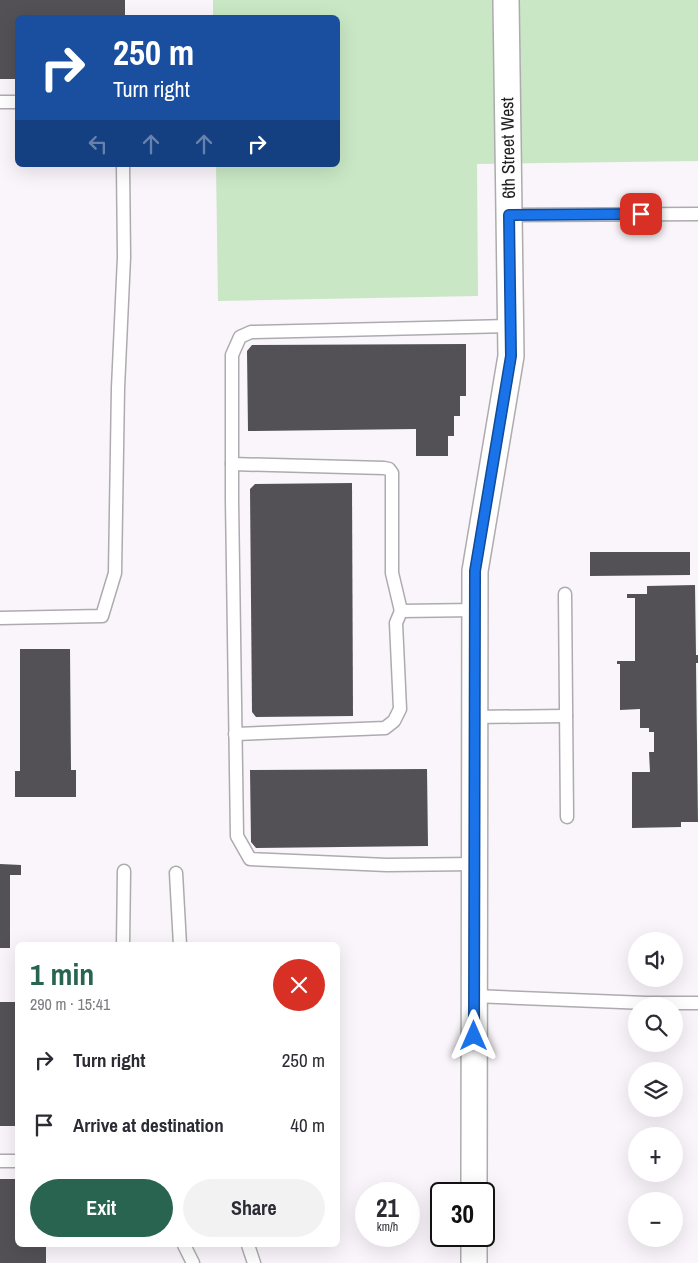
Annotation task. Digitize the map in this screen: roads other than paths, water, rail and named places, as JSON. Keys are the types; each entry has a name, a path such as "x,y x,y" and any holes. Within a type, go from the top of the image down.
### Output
{"street":[{"name":"6th Street West","path":"474,1182 475,571 511,356 506,0"},
{"path":"474,1247 474,1263"}],"lane":[{"path":"0,102 15,102"},
{"path":"0,618 102,616 115,573 118,388 124,257 123,167"},
{"path":"509,215 698,214"},
{"path":"475,864 386,865 250,859 237,836 232,355 240,337 250,332 511,326"},
{"path":"232,464 389,469 392,473 392,572 401,611 396,623 400,709 394,721 385,728 235,734"},
{"path":"565,594 567,817"},
{"path":"401,611 475,610"},
{"path":"475,717 566,716"},
{"path":"123,942 124,871"},
{"path":"176,873 180,942"},
{"path":"474,996 646,1003 698,1003"},
{"path":"0,1162 15,1161"},
{"path":"185,1247 193,1263"},
{"path":"249,1247 254,1263"}]}
